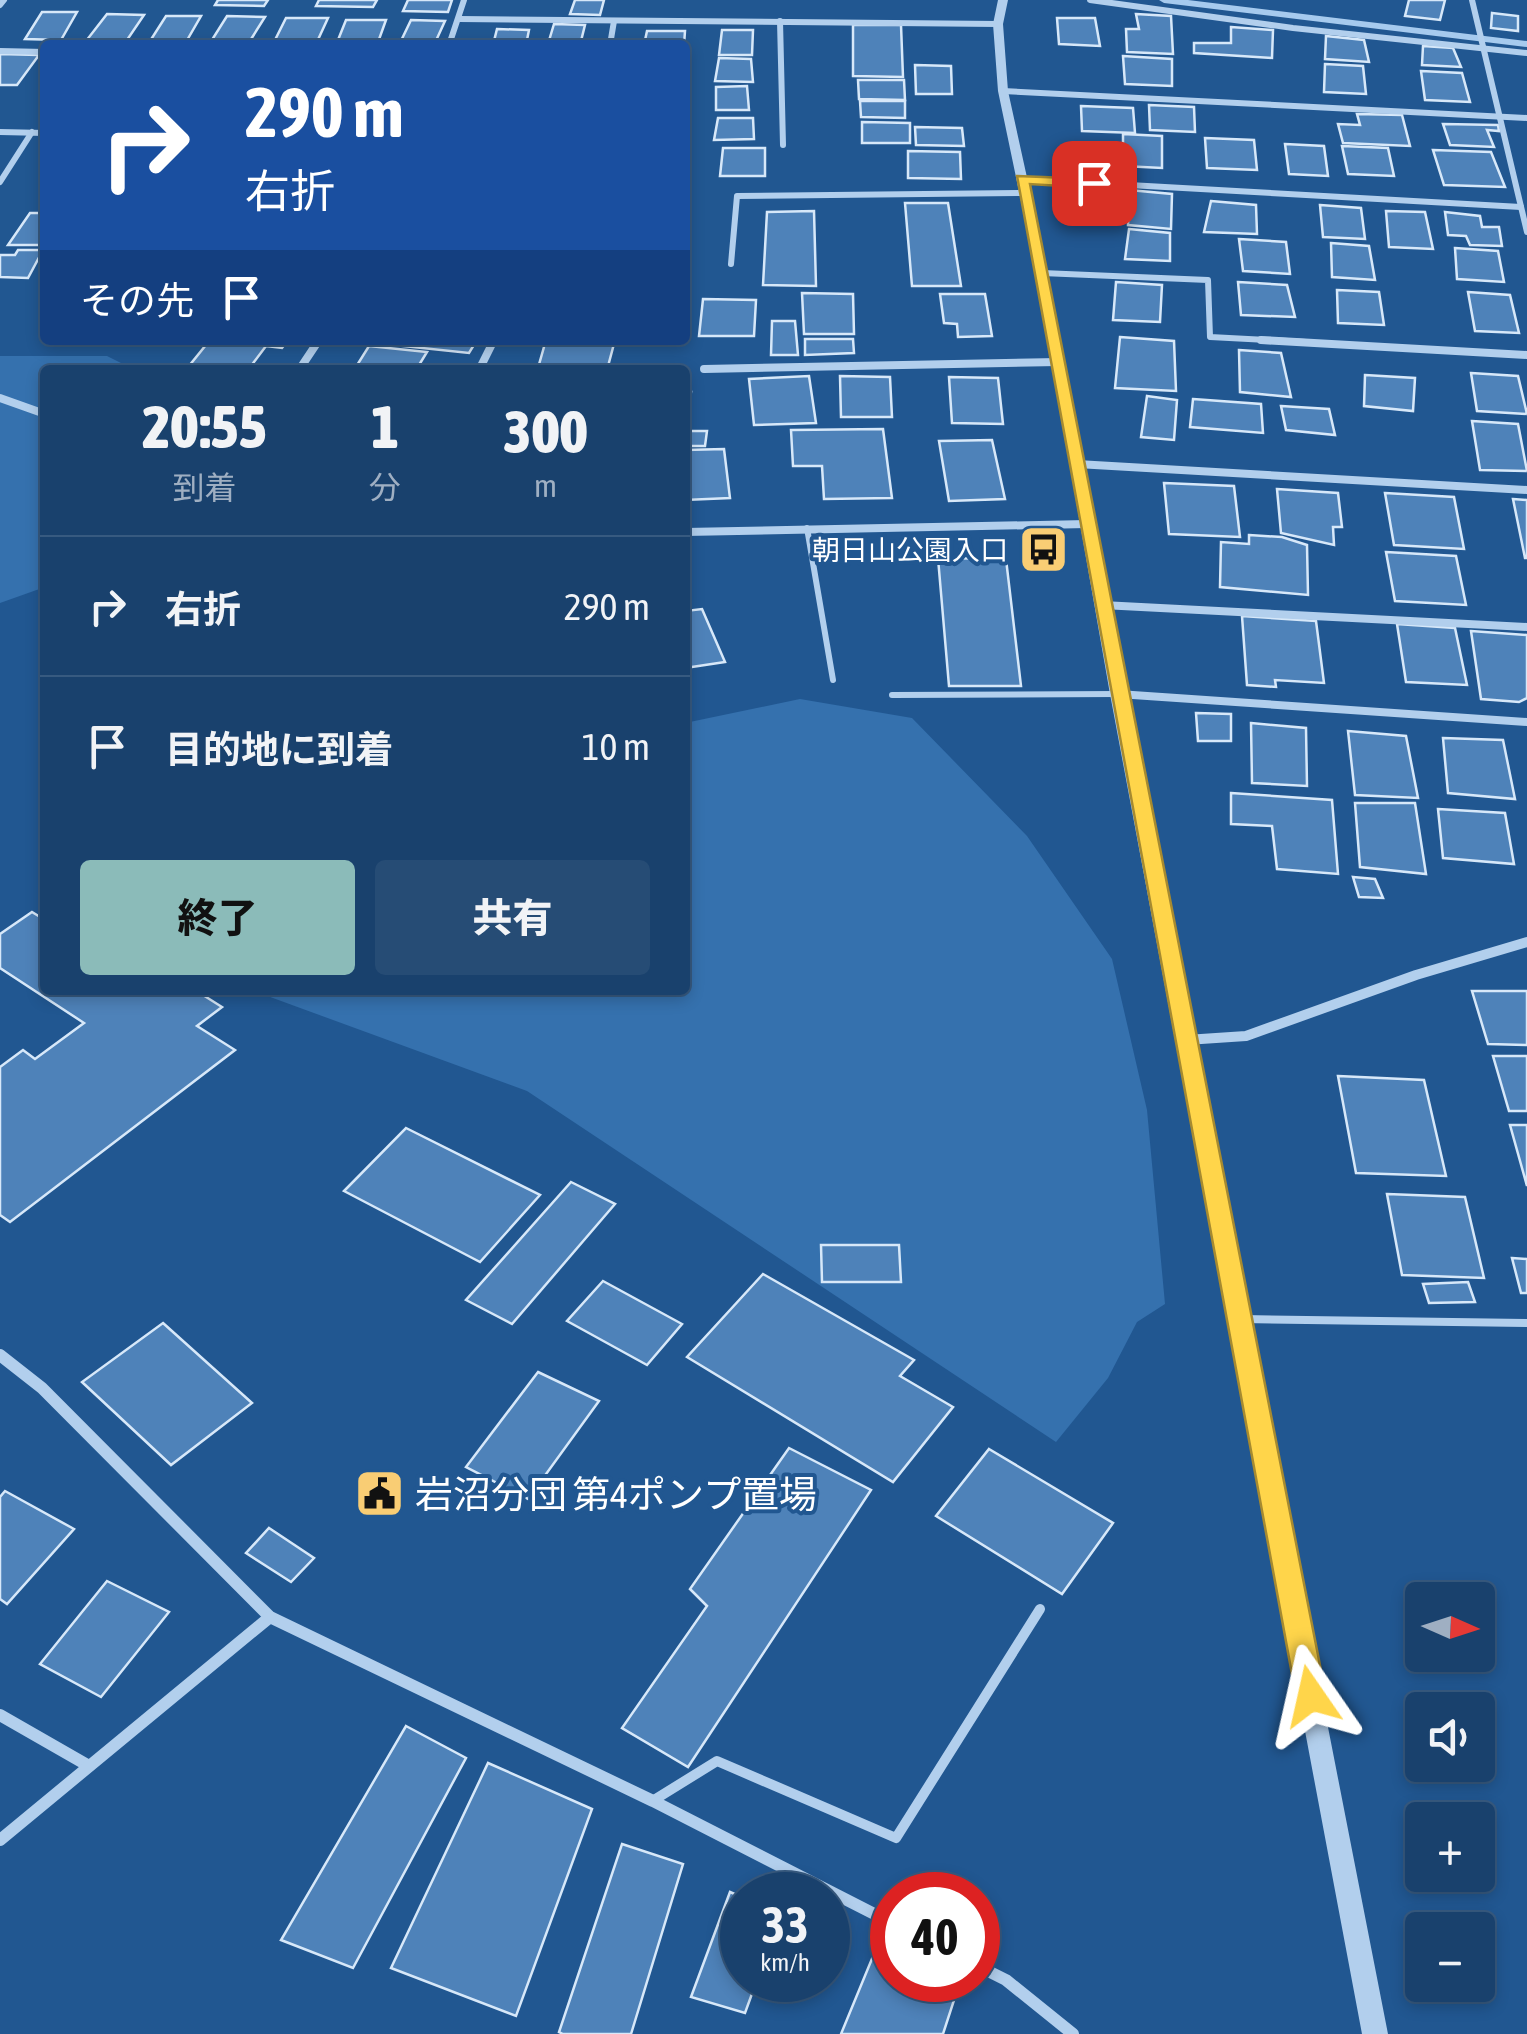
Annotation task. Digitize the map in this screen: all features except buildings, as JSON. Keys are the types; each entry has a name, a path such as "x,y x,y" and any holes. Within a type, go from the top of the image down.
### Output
{"street":[{"path":"450,40 464,0"},
{"path":"1003,0 998,24 1003,91 1042,273 1118,694 1375,2034"},
{"path":"1090,0 1274,26 1527,53"},
{"path":"1472,0 1527,232"},
{"path":"459,19 998,24"},
{"path":"780,21 783,145"},
{"path":"611,40 614,22"},
{"path":"0,51 40,52"},
{"path":"1003,91 1527,118"},
{"path":"0,132 40,132"},
{"path":"0,182 32,132"},
{"path":"731,264 737,196 1023,186 1520,207"},
{"path":"1042,273 1208,280 1210,338 1527,356"},
{"path":"704,370 1058,362"},
{"path":"0,398 40,412"},
{"path":"1077,464 1527,490"},
{"path":"690,532 1087,524"},
{"path":"1102,605 1527,628"},
{"path":"1118,694 1527,722"},
{"path":"1186,1040 1246,1036 1416,975 1527,942"},
{"path":"0,1354 42,1388 270,1617 653,1801 870,1911"},
{"path":"0,1840 270,1617"},
{"path":"0,1714 89,1766"},
{"path":"1000,1977 1073,2034"}],"lane":[{"path":"808,528 833,680"},
{"path":"892,695 1118,694"},
{"path":"1240,1320 1527,1323"},
{"path":"653,1801 717,1761 896,1838 1040,1608"}],"shaded area":[{"path":"0,356 107,356 125,365 40,365 40,589 0,603"},
{"path":"800,699 912,718 1027,836 1112,959 1147,1110 1165,1304 1137,1322 1108,1378 1056,1442 527,1091 265,995 690,995 690,722"}],"waterway":[{"path":"1164,0 1527,44"}],"place":[{"name":"朝日山公園入口","path":"1043,550"},
{"name":"岩沼分団 第4ポンプ置場","path":"380,1494"}],"route":[{"path":"1094,183 1022,179 1311,1696"}]}
